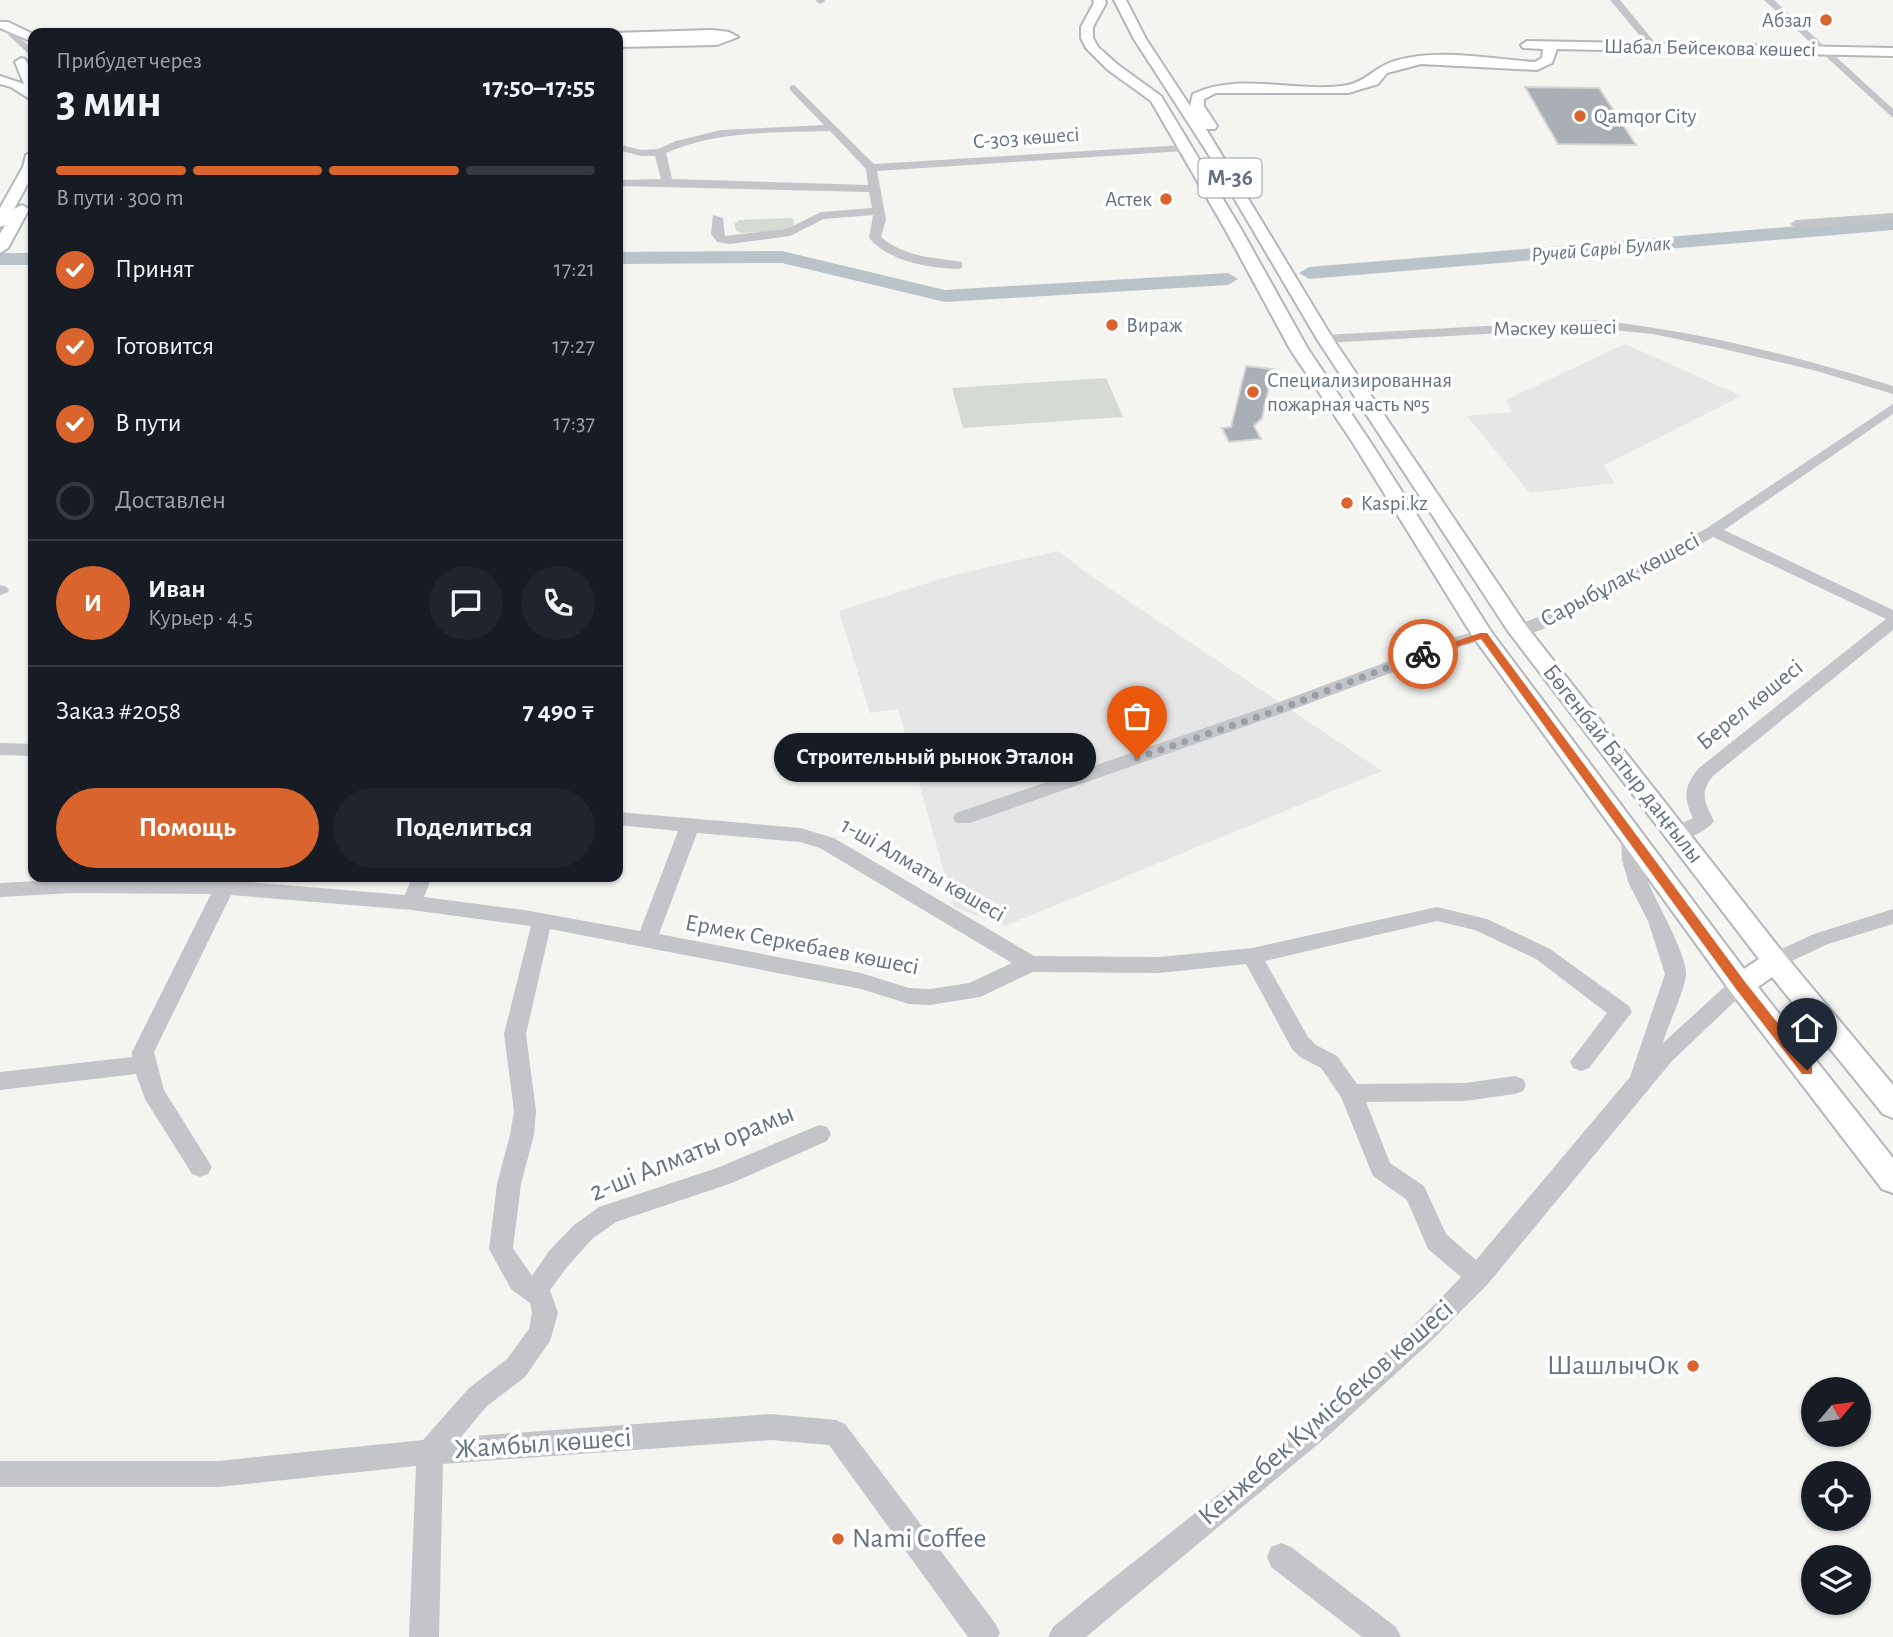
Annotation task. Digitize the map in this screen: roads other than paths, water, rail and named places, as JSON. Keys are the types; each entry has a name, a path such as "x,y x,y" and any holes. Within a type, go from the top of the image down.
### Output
{"main road":[{"path":"1099,1 1120,1"},
{"name":"M-36","path":"1099,1 1086,33 1098,57 1145,88 1156,99 1233,229 1294,341"},
{"name":"M-36","path":"1120,1 1140,39 1214,152 1325,339"},
{"path":"1,27 28,36"},
{"path":"623,35 722,37 623,43"},
{"name":"Шабал Бейсекова көшесі","path":"1527,45 1893,52"},
{"path":"1214,152 1221,145 1197,106 1198,97 1214,89 1348,89 1373,81 1375,74 1390,64 1416,60 1537,66 1548,60 1548,51 1554,45"},
{"path":"20,66 28,84"},
{"path":"0,80 16,84 28,92"},
{"path":"0,222 28,168"},
{"path":"0,248 28,199"},
{"path":"1233,229 1260,228"},
{"name":"Мәскеу көшесі","path":"1294,341 1325,339"},
{"name":"Бөгенбай Батыр даңғылы","path":"1325,339 1519,631 1774,961 1893,1106"},
{"name":"Бөгенбай Батыр даңғылы","path":"1294,341 1483,635 1741,985 1893,1180"},
{"name":"Сарыбұлақ көшесі","path":"1483,635 1519,631"},
{"path":"1741,985 1774,961"}],"street":[{"path":"1615,0 1654,47"},
{"path":"1769,0 1893,115"},
{"path":"1,27 28,51"},
{"path":"1,27 20,66"},
{"path":"793,88 871,168 880,219 875,237 886,247 929,263 958,265"},
{"path":"623,148 641,153 660,152 710,135 831,128"},
{"name":"С-303 көшесі","path":"871,168 1185,148"},
{"path":"660,152 667,181"},
{"path":"623,183 667,181 818,190 875,188"},
{"path":"717,218 717,234 721,239 729,240 790,232 821,216 878,211"},
{"path":"1796,223 1893,217"},
{"name":"Мәскеу көшесі","path":"1325,339 1593,324 1653,330 1715,343 1817,367 1893,390"},
{"name":"Сарыбұлақ көшесі","path":"1519,631 1574,609 1713,531 1893,408"},
{"path":"1713,531 1893,616"},
{"name":"Берел көшесі","path":"1676,835 1704,821 1692,795 1694,786 1706,772 1893,622"},
{"name":"Сарыбұлақ көшесі","path":"963,818 1272,712 1457,642 1483,635"},
{"path":"0,749 28,750"},
{"name":"1-ші Алматы көшесі","path":"623,819 800,835 827,843 1030,964"},
{"path":"646,941 690,824"},
{"path":"1631,836 1632,860 1639,884 1658,921 1676,974 1640,1081"},
{"path":"412,902 420,882"},
{"name":"Ермек Серкебаев көшесі","path":"0,890 73,886 225,887 412,902 542,921 861,981 909,996 930,997 972,991 1030,964 1159,965 1252,956 1437,914 1480,924 1543,954 1621,1012 1581,1062"},
{"path":"200,1167 153,1094 143,1052 225,887"},
{"path":"1774,961 1821,939 1878,923 1893,915"},
{"path":"424,1637 430,1452 478,1397 516,1368 541,1333 545,1313 541,1297 520,1281 501,1249 509,1184 522,1135 525,1111 515,1034 542,921"},
{"path":"1252,956 1300,1043 1308,1051 1329,1062 1351,1093 1381,1169 1416,1193 1437,1241 1478,1277"},
{"name":"Кенжебек Күмісбеков көшесі","path":"1063,1637 1352,1399 1434,1322 1478,1277 1640,1081 1692,1026 1741,985"},
{"path":"0,1081 144,1064"},
{"path":"1351,1093 1465,1092 1515,1085"},
{"name":"2-ші Алматы орамы","path":"535,1292 558,1259 583,1232 608,1214 724,1176 819,1134"},
{"name":"Жамбыл көшесі","path":"0,1474 218,1474 430,1452 771,1427 836,1433 984,1635"},
{"path":"1281,1557 1386,1637"}],"waterway":[{"name":"Ручей Сары Булак","path":"1309,273 1893,224"},
{"path":"623,258 782,257 945,296 1228,279"},
{"path":"0,259 28,259"}],"place":[{"name":"Абзал","path":"1826,20"},
{"name":"Qamqor City","path":"1580,116"},
{"name":"Астек","path":"1166,199"},
{"name":"Вираж","path":"1112,325"},
{"name":"Специализированная пожарная часть №5","path":"1253,392"},
{"name":"Kaspi.kz","path":"1347,503"},
{"name":"Строительный рынок Эталон","path":"1137,758"},
{"name":"ШашлычОк","path":"1693,1366"},
{"name":"Nami Coffee","path":"838,1539"}]}
